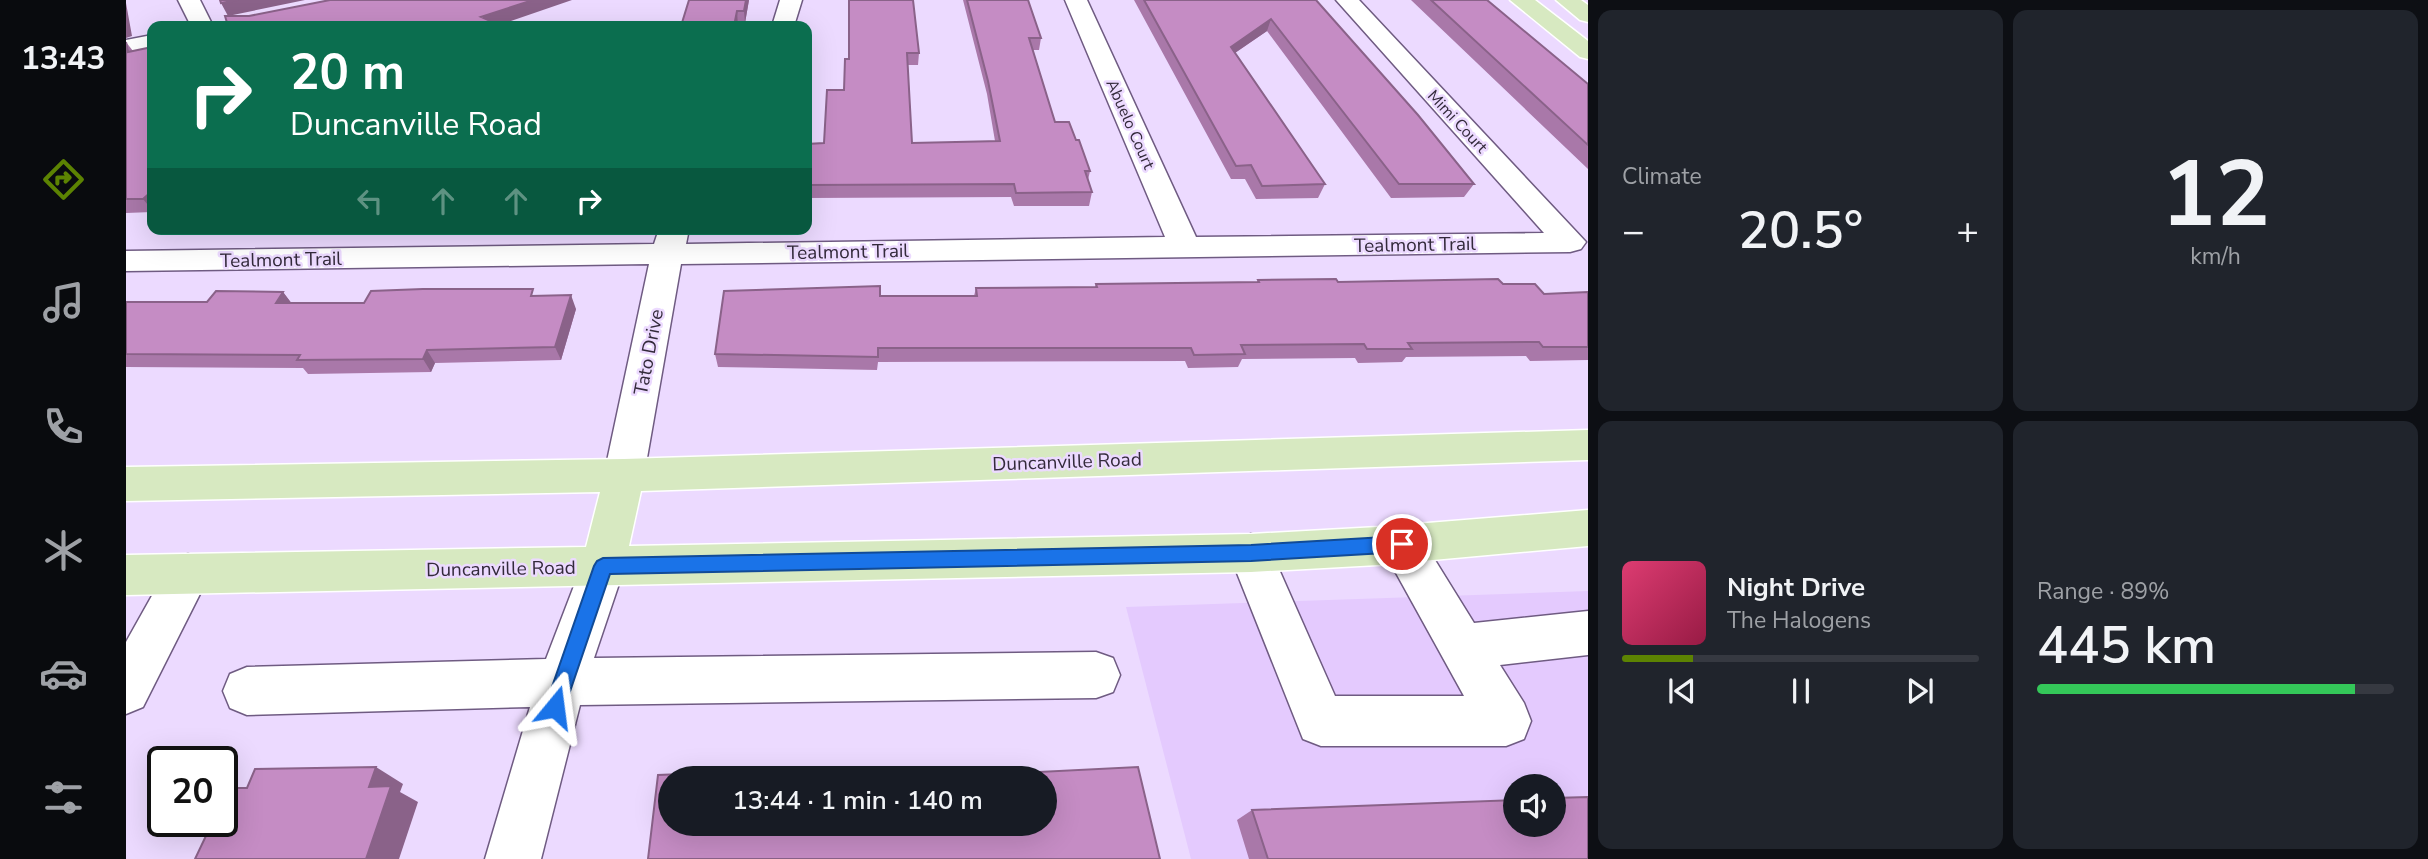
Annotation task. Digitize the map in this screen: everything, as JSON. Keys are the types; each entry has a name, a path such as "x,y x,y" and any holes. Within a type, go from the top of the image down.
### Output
{"main road":[{"path":"1521,0 1588,52"},
{"path":"1567,0 1588,15"},
{"name":"Duncanville Road","path":"126,484 624,475 1588,445"},
{"path":"603,566 624,475"},
{"name":"Duncanville Road","path":"126,575 1251,553 1402,544 1588,528"}],"street":[{"path":"189,0 200,21"},
{"path":"785,21 791,0"},
{"name":"Abuelo Court","path":"1076,0 1185,247"},
{"name":"Mimi Court","path":"1347,0 1570,243"},
{"path":"126,47 147,43"},
{"path":"363,258 376,235"},
{"name":"Tealmont Trail","path":"126,261 363,258 671,242 1185,247 1570,243"},
{"name":"Tato Drive","path":"624,475 671,242"},
{"path":"1251,553 1321,721 1506,721 1402,544"},
{"path":"513,859 562,682 603,566"},
{"path":"126,690 188,574"},
{"path":"1462,647 1588,633"},
{"path":"247,691 562,682 1096,675"}],"shaded area":[{"path":"1588,591 1588,859 1191,859 1126,607"}],"building":[{"path":"330,0 533,0 481,17 490,21 226,21 225,16 249,16"},
{"path":"689,0 746,0 744,11 737,11 735,21 683,21"},
{"path":"849,0 913,0 919,53 907,53 912,143 1000,141 967,0 1028,0 1041,38 1029,38 1055,122 1069,122 1076,140 1079,140 1090,171 1085,171 1092,192 1016,193 1014,184 812,185 812,144 824,143 827,90 844,90 845,59 849,59"},
{"path":"1144,0 1316,0 1418,115 1474,184 1399,184 1271,19 1231,47 1325,184 1262,186 1251,165 1236,166"},
{"path":"1431,0 1487,0 1588,84 1588,145"},
{"path":"126,42 128,52 147,48 147,195 143,199 126,199"},
{"path":"1336,279 1338,282 1498,279 1503,284 1535,284 1544,294 1588,292 1588,347 1543,347 1539,342 1408,343 1412,349 1367,349 1364,344 1241,345 1245,354 1194,355 1191,348 878,348 878,357 715,354 724,291 880,286 880,296 977,296 976,288"},
{"path":"533,289 531,296 571,295 555,347 427,350 423,359 297,360 300,355 126,354 126,302 207,302 216,291 283,292 276,303 364,303 371,291"},
{"path":"376,767 369,787 391,786 366,859 195,859 205,837 238,837 238,788 247,788 255,769"},
{"path":"1138,767 1160,859 648,859 658,775 658,836 1057,836 1057,771"},
{"path":"1588,797 1588,859 1268,859 1252,810 1503,800 1503,837 1566,837 1566,798"}],"route":[{"path":"555,707 603,566 1251,553 1402,544"}]}
